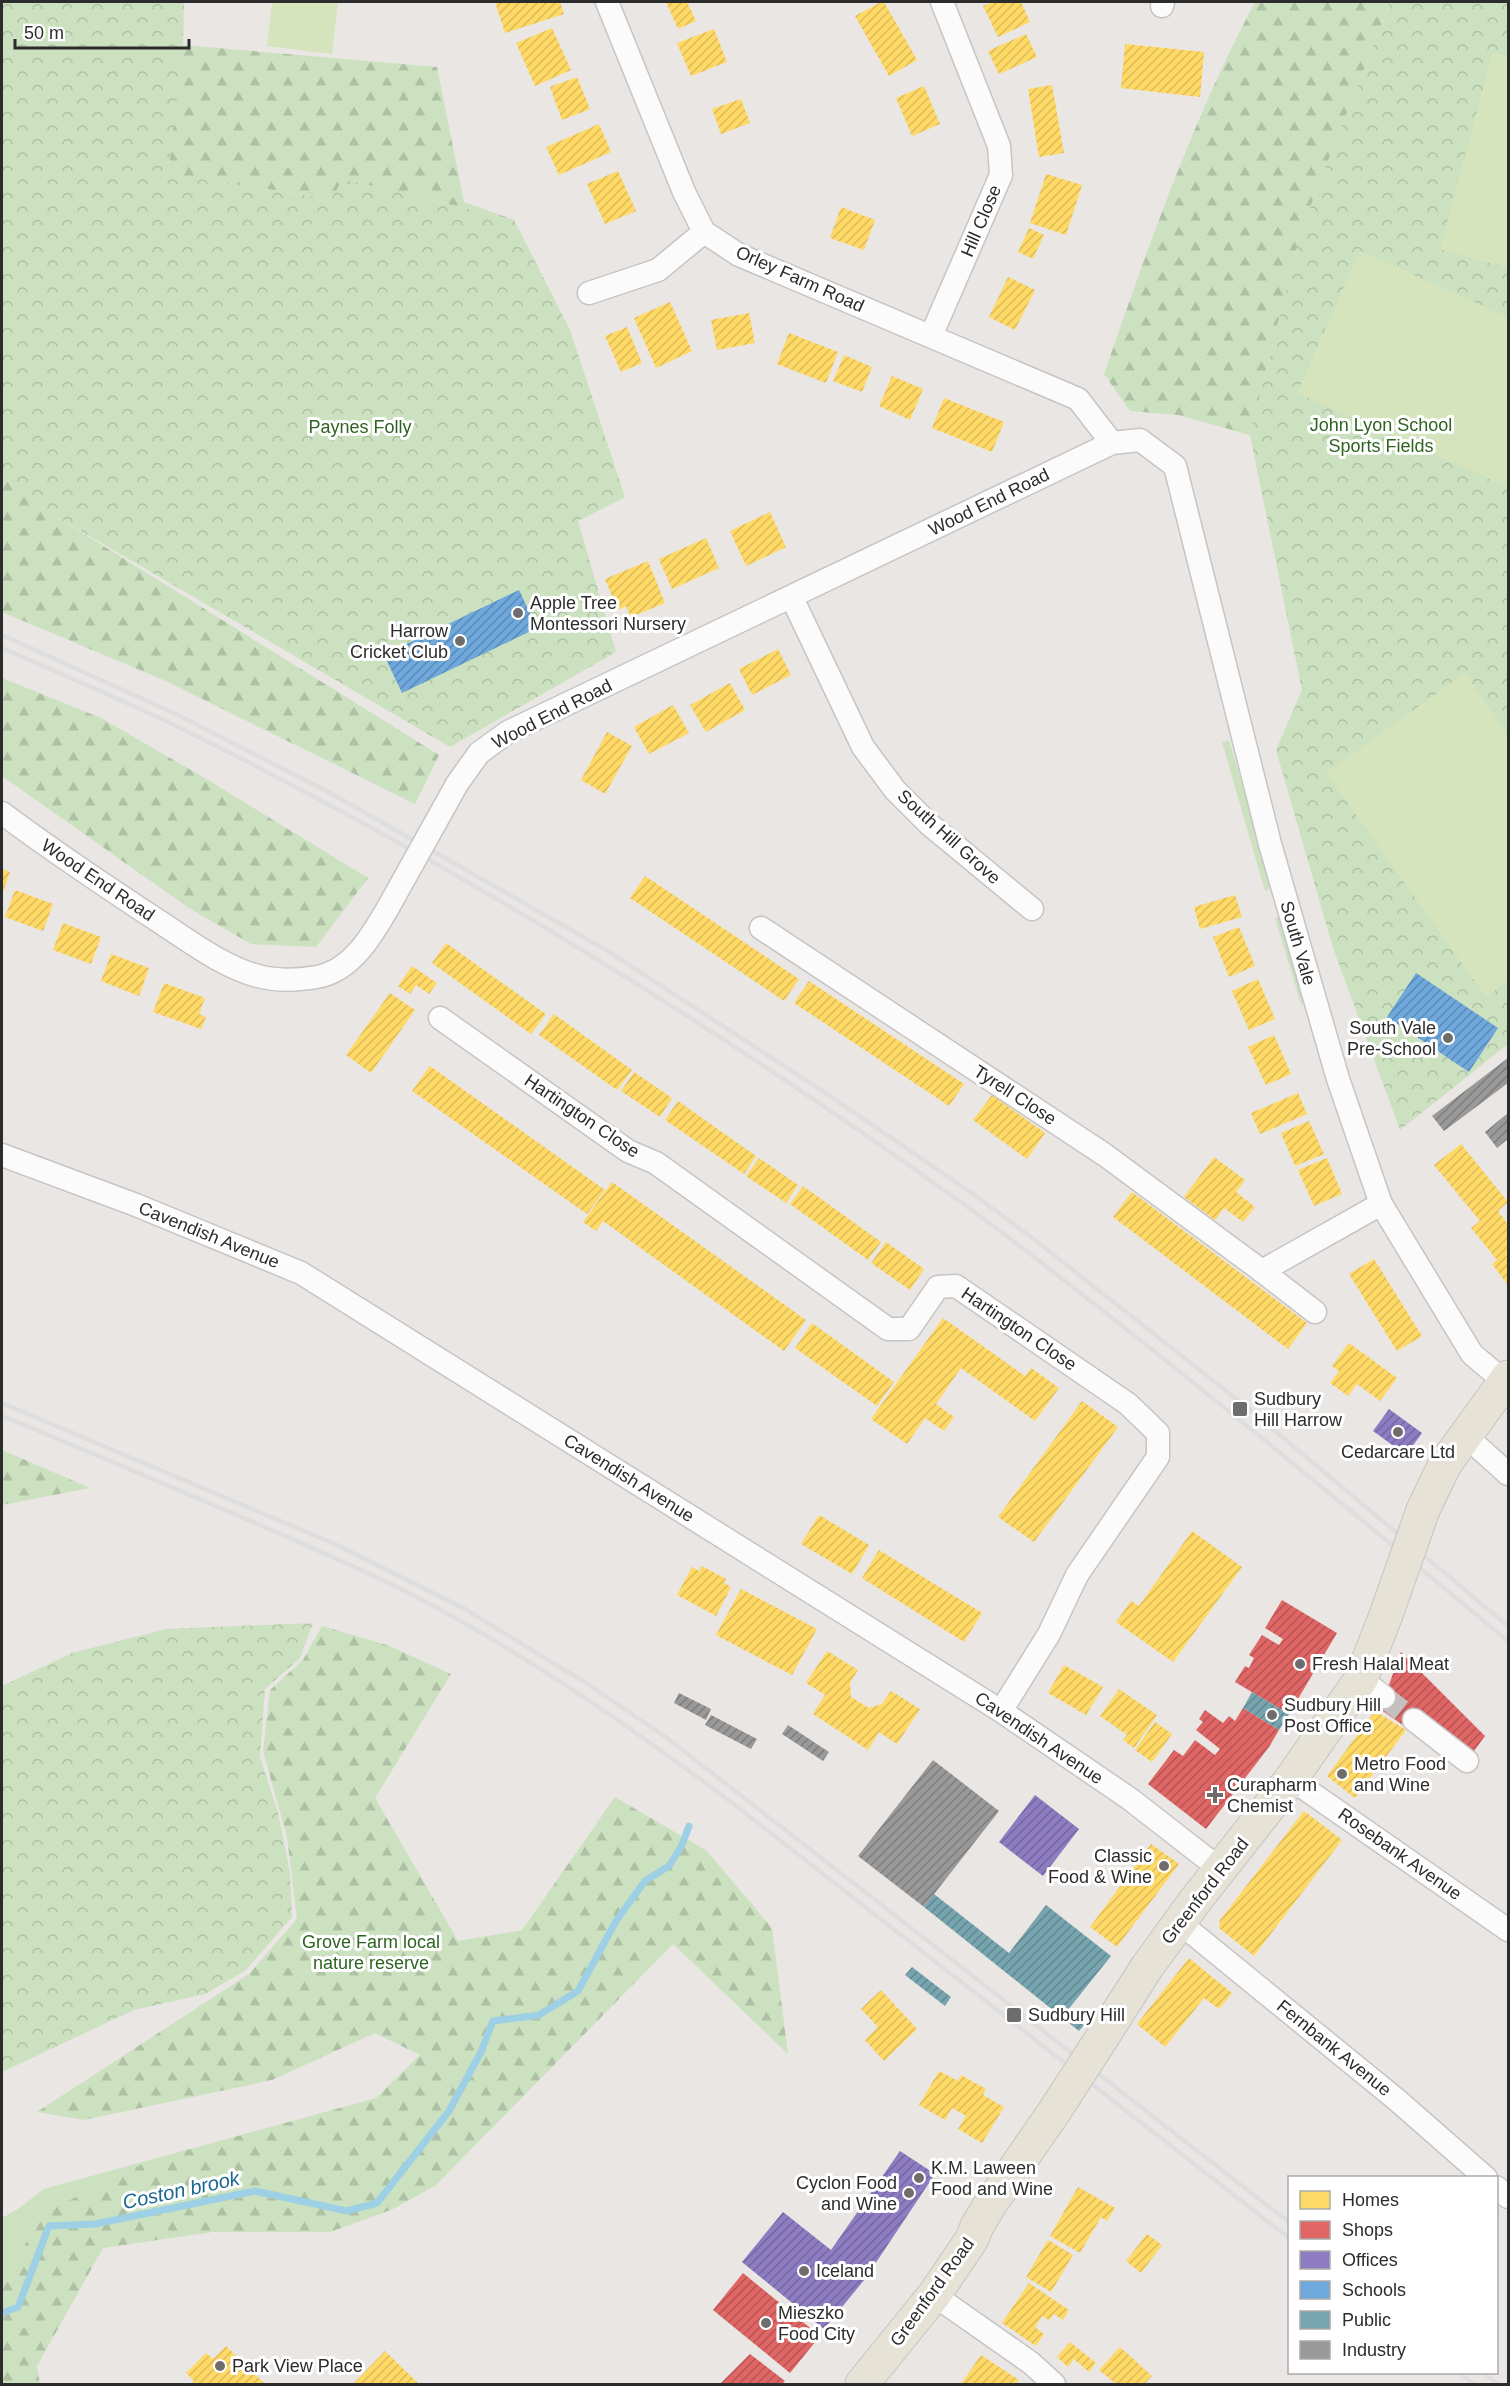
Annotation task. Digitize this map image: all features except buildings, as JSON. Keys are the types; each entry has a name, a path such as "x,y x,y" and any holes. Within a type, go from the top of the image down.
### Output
{"main road":[{"name":"Greenford Road","path":"862,2385 934,2295 972,2239 991,2203 1054,2112 1136,1982 1220,1869 1291,1779 1372,1688 1386,1615 1423,1510 1446,1464 1507,1379"}],"street":[{"path":"590,293 658,270 704,232 684,192 607,2"},
{"name":"Hill Close","path":"931,336 1001,175 999,146 942,2"},
{"name":"Orley Farm Road","path":"704,232 740,255 1078,399 1112,443"},
{"name":"Wood End Road","path":"2,813 71,865 230,965 258,976 280,979 319,977 346,964 371,937 457,784 479,753 508,732 1112,443 1140,440 1175,466"},
{"name":"South Vale","path":"1175,466 1273,856 1338,1079 1381,1204 1472,1354 1507,1379"},
{"name":"South Hill Grove","path":"792,598 863,747 895,790 929,824 1032,909"},
{"name":"Tyrell Close","path":"761,928 1106,1155 1315,1312"},
{"name":"Hartington Close","path":"440,1018 628,1150 656,1163 888,1329 909,1329 939,1287 956,1286 1128,1404 1158,1433 1158,1457 1077,1575 1048,1634 1001,1711"},
{"name":"Cavendish Avenue","path":"2,1155 136,1205 301,1273 1001,1711 1130,1799 1220,1869"},
{"path":"1262,1271 1381,1204"},
{"path":"1467,1437 1509,1474"},
{"path":"1414,1720 1467,1761"},
{"name":"Rosebank Avenue","path":"1291,1779 1509,1930"},
{"name":"Fernbank Avenue","path":"1180,1923 1397,2100 1484,2176"},
{"path":"934,2295 1031,2363 1054,2385"}],"green space":[{"name":"Paynes Folly","path":"2,2 184,2 183,45 168,174 331,199 343,179 514,220 570,330 625,497 578,521 616,652 450,747 57,517 2,477"},
{"path":"272,2 338,2 332,54 267,46"},
{"path":"1255,2 1390,2 1301,231 1250,435 1178,415 1130,411 1104,374 1191,138"},
{"name":"John Lyon School Sports Fields","path":"1390,2 1508,2 1508,1044 1400,1130 1333,948 1276,750 1302,690 1250,435 1301,231"},
{"path":"183,45 437,67 464,202 514,220 343,179 332,199 168,174"},
{"path":"1493,52 1508,56 1508,268 1440,249"},
{"path":"1360,251 1508,317 1508,487 1297,393"},
{"path":"2,477 57,517 439,755 415,804 166,681 2,612"},
{"path":"1465,673 1508,735 1508,981 1486,997 1326,773"},
{"path":"2,678 101,718 203,777 368,878 316,947 251,944 189,908 2,776"},
{"path":"1229,740 1273,886 1265,891 1222,742"},
{"path":"1280,917 1306,1001 1301,1004 1275,918"},
{"path":"2,1450 90,1488 2,1505"},
{"name":"Grove Farm local nature reserve","path":"313,1623 300,1658 265,1689 260,1757 278,1813 290,1873 292,1917 246,1970 205,1994 134,2010 2,2072 2,1686 72,1653 166,1629"},
{"name":"Grove Farm local nature reserve","path":"322,1626 387,1645 451,1674 375,1798 458,1941 522,1930 615,1797 707,1851 772,1928 788,2054 673,1944 435,2186 391,2210 330,2232 213,2232 103,2248 37,2366 40,2384 2,2384 2,2272 10,2268 46,2212 150,2160 376,2098 420,2055 375,2033 272,2080 84,2120 37,2112 249,1974 297,1919 287,1837 263,1751 270,1690 303,1660"},
{"path":"150,2160 47,2212 10,2268 2,2272 2,2218 44,2189"}],"waterway":[{"name":"Coston brook","path":"2,2313 18,2307 49,2226 95,2224 255,2191 347,2211 377,2203 449,2111 481,2052 493,2021 539,2015 578,1991 616,1921 645,1881 669,1866 682,1845 689,1826"}],"tunnel":[{"path":"1384,1697 1414,1720"}],"railway":[{"path":"2,635 178,715 334,795 608,951 827,1094 969,1191 1035,1240 1244,1405 1508,1626"},
{"path":"2,648 176,726 380,832 579,948 773,1072 962,1203 1042,1263 1219,1403 1508,1641"},
{"path":"2,1403 337,1545 465,1609 586,1683 667,1738 1288,2221"},
{"path":"2,1416 260,1525 384,1581 457,1619 563,1683 665,1753 731,1802 1288,2237"},
{"path":"1461,2374 1474,2384"},
{"path":"1485,2374 1498,2384"}],"place":[{"name":"Apple Tree Montessori Nursery","path":"518,613"},
{"name":"Harrow Cricket Club","path":"460,641"},
{"name":"South Vale Pre-School","path":"1448,1038"},
{"name":"Sudbury Hill Harrow","path":"1240,1409"},
{"name":"Cedarcare Ltd","path":"1398,1432"},
{"name":"Fresh Halal Meat","path":"1300,1664"},
{"name":"Sudbury Hill Post Office","path":"1272,1715"},
{"name":"Metro Food and Wine","path":"1342,1774"},
{"name":"Curapharm Chemist","path":"1215,1795"},
{"name":"Classic Food & Wine","path":"1164,1866"},
{"name":"Sudbury Hill","path":"1014,2015"},
{"name":"K.M. Laween Food and Wine","path":"919,2178"},
{"name":"Cyclon Food and Wine","path":"909,2193"},
{"name":"Iceland","path":"804,2271"},
{"name":"Mieszko Food City","path":"766,2323"},
{"name":"Park View Place","path":"220,2366"}]}
